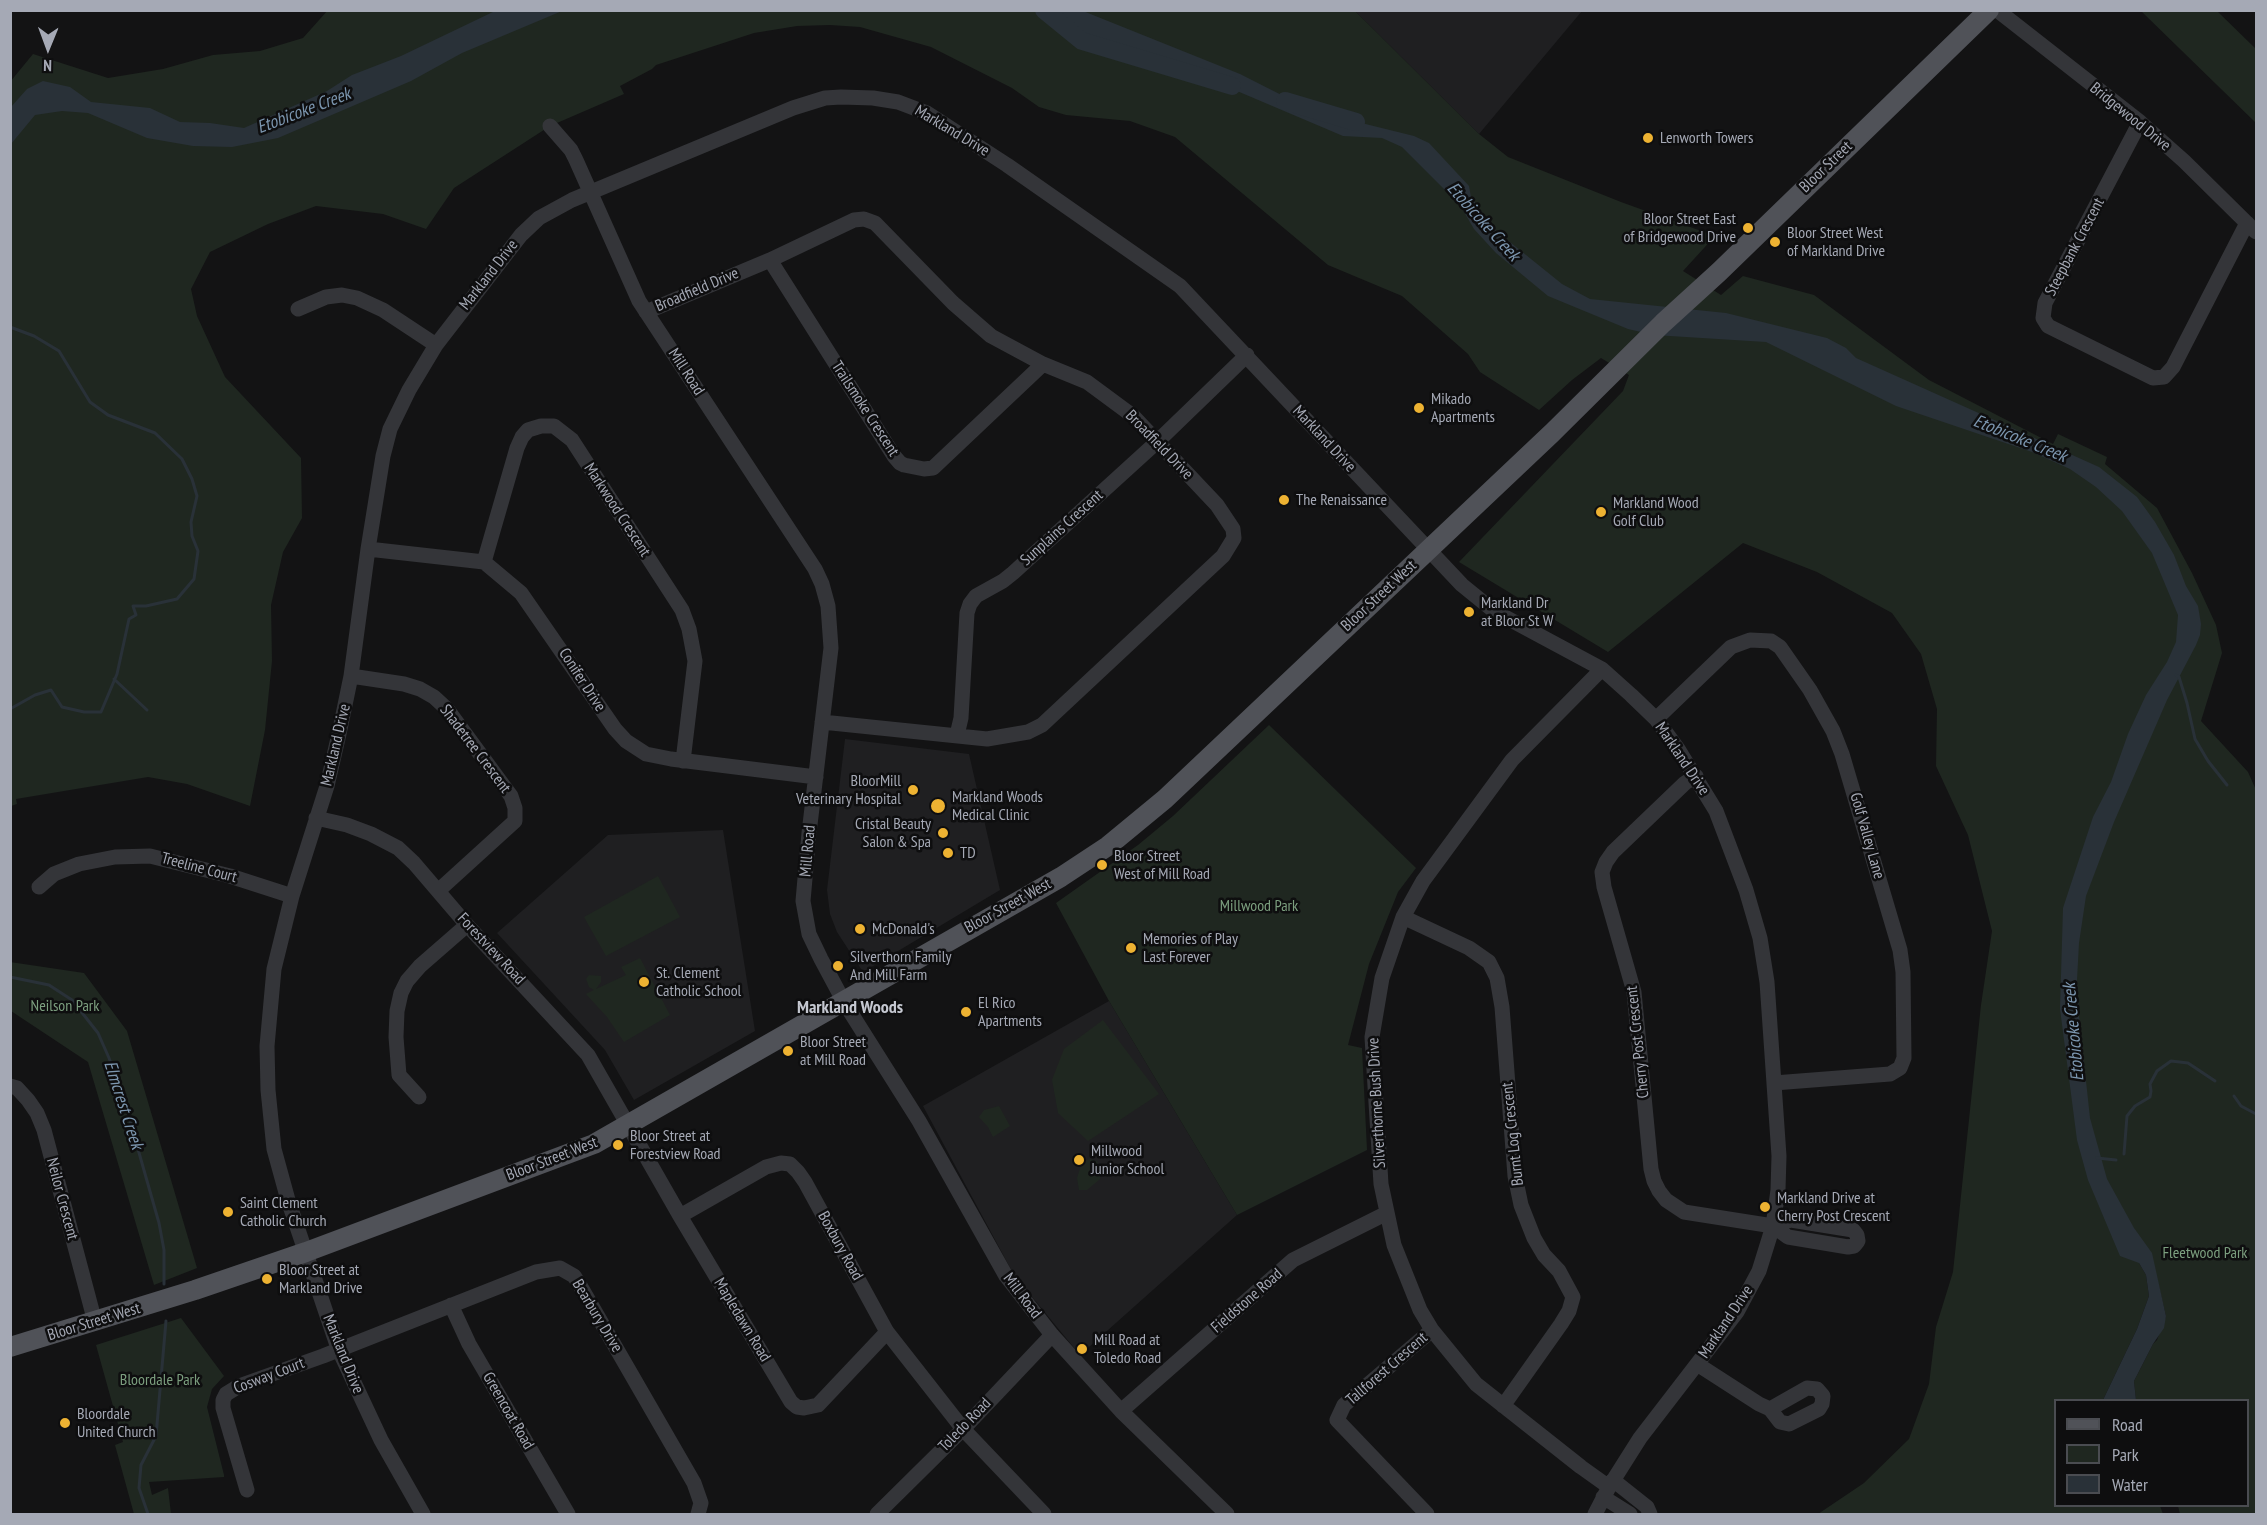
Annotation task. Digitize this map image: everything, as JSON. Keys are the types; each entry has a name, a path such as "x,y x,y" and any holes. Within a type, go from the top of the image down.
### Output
{"main road":[{"name":"Bloor Street","path":"1663,323 1719,272 1989,10"},
{"name":"Bloor Street West","path":"10,1347 146,1307 306,1251 594,1144 844,1002 913,959 1061,877 1108,846 1165,799 1605,382 1663,323"}],"street":[{"name":"Bridgewood Drive","path":"1997,10 2140,122 2252,227"},
{"name":"Markland Drive","path":"423,1515 381,1440 339,1348 288,1200 274,1149 268,1090 267,1046 271,988 278,946 329,776 351,676 382,456 390,429 409,390 436,345 520,235 539,218 591,192 793,108 825,98 873,98 898,102 927,113 1180,286 1247,355 1327,444 1450,573 1483,604 1602,669 1656,719 1696,776 1716,811 1746,890 1760,938 1767,982 1779,1173 1773,1226 1762,1263 1746,1299 1640,1438 1608,1488 1595,1515"},
{"name":"Steepbank Crescent","path":"2140,122 2045,303 2043,318 2048,326 2153,378 2164,377 2173,367 2252,227"},
{"name":"Mill Road","path":"550,126 570,150 591,192 632,287 646,312 815,569 822,584 831,625 831,648 803,902 809,934 844,1002 919,1121 1006,1276 1052,1335 1121,1411 1227,1515"},
{"name":"Broadfield Drive","path":"646,312 770,260 854,220 864,219 875,223 953,303 978,325 1005,344 1043,364 1087,382 1114,400 1158,441 1230,523 1234,538 1229,548 1042,725 1028,732 987,739 822,722"},
{"name":"Trailsmoke Crescent","path":"770,260 894,456 904,465 924,469 933,468 1043,364"},
{"path":"298,309 326,297 342,295 357,298 383,310 436,345"},
{"name":"Sunplains Crescent","path":"957,735 967,614 976,596 1003,582 1014,573 1158,441 1247,355"},
{"name":"Markwood Crescent","path":"484,562 522,437 528,430 541,426 554,426 572,440 686,620 695,661 683,761"},
{"path":"368,549 484,562"},
{"name":"Conifer Drive","path":"484,562 521,592 615,729 626,741 646,754 683,761 816,777"},
{"name":"Golf Valley Lane","path":"1656,719 1731,647 1750,640 1771,641 1780,647 1810,690 1833,731 1845,762 1900,950 1903,972 1905,1058 1900,1068 1890,1074 1774,1083"},
{"name":"Silverthorne Bush Drive","path":"1602,669 1512,760 1423,881 1403,917 1382,978 1372,1037 1380,1184 1394,1245 1420,1310 1432,1330 1476,1384 1608,1488"},
{"name":"Shadetree Crescent","path":"351,676 404,684 420,689 434,698 447,709 511,796 515,808 515,820 438,891"},
{"name":"Cherry Post Crescent","path":"1696,776 1684,783 1613,852 1602,872 1604,887 1635,999 1652,1175 1666,1200 1684,1212 1773,1226"},
{"name":"Forestview Road","path":"316,818 347,825 398,848 414,863 467,926 588,1055 628,1126"},
{"name":"Treeline Court","path":"39,886 54,874 79,864 115,857 150,856 230,876 292,896"},
{"name":"Burnt Log Crescent","path":"1403,917 1469,948 1489,962 1497,978 1501,995 1515,1176 1521,1205 1534,1238 1544,1255 1558,1271 1573,1297 1569,1311 1561,1324 1503,1406"},
{"path":"419,1097 399,1075 396,1037 397,1011 401,993 407,981 420,966 467,926"},
{"name":"Neilor Crescent","path":"10,1086 17,1088 28,1101 37,1113 44,1130 95,1322"},
{"name":"Mapledawn Road","path":"628,1126 783,1390 796,1407 810,1408 818,1405 887,1332"},
{"name":"Boxbury Road","path":"680,1216 766,1167 781,1163 790,1164 805,1182 887,1332 963,1429 1044,1515"},
{"name":"Fieldstone Road","path":"1121,1411 1293,1260 1387,1213"},
{"name":"Bearbury Drive","path":"339,1348 545,1269 560,1268 574,1276 694,1483 701,1503 698,1515"},
{"name":"Greencoat Road","path":"451,1305 469,1344 568,1515"},
{"name":"Tallforest Crescent","path":"1427,1515 1337,1420 1344,1405 1432,1330"},
{"name":"Toledo Road","path":"877,1515 1052,1335"},
{"name":"Cosway Court","path":"247,1490 223,1408 226,1394 238,1386 339,1348"},
{"path":"1697,1364 1770,1409"},
{"path":"1608,1488 1630,1515"},
{"path":"1608,1488 1647,1507 1650,1515"}],"shaded area":[{"path":"1355,11 1582,11 1479,134"},
{"name":"Markland Woods","path":"845,739 969,754 1000,890 863,972 837,932 830,914 827,890"},
{"name":"St. Clement Catholic School","path":"723,830 755,1031 634,1100 605,1050 497,933 608,835"},
{"name":"Millwood Junior School","path":"1109,1001 1237,1215 1080,1355 1014,1275 923,1106"}],"green space":[{"name":"Markland Wood Golf Club","path":"328,10 1355,11 1479,134 1508,157 1715,236 1683,271 1721,295 1743,276 1814,295 1929,380 2053,444 2058,434 2107,457 2105,464 2157,508 2192,573 2216,625 2222,653 2201,721 2248,772 2256,790 2256,1514 2180,1514 2178,1507 2249,1507 2249,1399 2136,1399 2134,1381 2157,1340 2166,1316 2151,1254 2139,1263 2146,1275 2149,1296 2137,1329 2103,1399 2054,1399 2054,1507 2160,1507 2163,1514 1818,1514 1864,1483 1909,1439 1929,1384 1936,1327 1953,1272 1981,1005 1992,931 1968,835 1936,766 1937,709 1921,654 1892,613 1817,572 1743,543 1608,652 1459,562 1623,391 1629,375 1601,358 1539,410 1480,372 1468,354 1402,296 1328,265 1175,137 1130,121 1066,115 1039,107 1012,88 931,47 860,27 797,26 754,33 656,65 620,86 624,94 550,126 454,188 426,229 383,214 316,206 268,224 210,252 191,289 197,316 225,377 301,458 302,518 283,552 271,605 272,661 265,730 250,806 187,784 148,777 16,799 17,804 11,806 10,82 33,54 108,78 163,69 213,55 260,51 303,38"},
{"path":"2141,11 2217,11 2256,49 2256,123"},
{"name":"Millwood Park","path":"1269,725 1416,868 1398,892 1369,964 1348,1045 1362,1048 1367,1150 1237,1215 1109,1001 1056,903 1138,845 1173,816"},
{"path":"658,876 680,917 606,956 584,917"},
{"path":"640,958 670,1015 624,1042 607,1017 586,994 594,990 589,987 586,979 589,975 601,976 601,982 596,989 626,975 621,967"},
{"name":"Neilson Park","path":"10,962 84,973 127,1031 197,1268 154,1285 88,1062 11,1011"},
{"path":"1103,1020 1159,1094 1088,1141 1058,1113 1052,1080 1064,1049"},
{"path":"999,1106 1010,1126 993,1137 979,1117 984,1110"},
{"path":"1089,1159 1097,1161 1101,1170 1100,1179 1087,1190 1079,1190 1077,1178 1082,1162"},
{"name":"Bloordale Park","path":"181,1318 224,1376 212,1389 207,1407 224,1477 149,1482 152,1495 168,1488 171,1514 134,1514 115,1445 123,1442 96,1345"}],"water":[{"name":"Etobicoke Creek","path":"495,11 562,11 462,53 411,81 278,138 232,147 193,146 147,138 88,113 62,111 35,115 11,144 11,107 27,89 43,81 70,87 91,102 150,108 180,122 210,123 244,128 327,91 352,75 401,56"},
{"name":"Etobicoke Creek","path":"1042,11 1083,11 1240,74 1313,111 1414,136 1429,143 1469,186 1471,197 1495,230 1562,284 1590,299 1726,313 1827,338 1846,348 1856,358 2099,467 2137,497 2174,555 2186,586 2198,606 2201,624 2196,645 2167,700 2114,822 2086,896 2079,943 2077,980 2079,1016 2090,1118 2107,1179 2134,1228 2152,1253 2166,1316 2164,1328 2134,1381 2136,1399 2103,1399 2137,1329 2149,1296 2146,1275 2139,1263 2120,1256 2088,1180 2077,1140 2060,1009 2063,908 2093,817 2111,782 2128,734 2146,695 2167,662 2176,642 2178,615 2152,553 2122,511 2096,487 2070,469 2032,452 1896,406 1766,342 1654,335 1628,329 1548,296 1496,253 1474,229 1460,205 1402,147 1382,138 1343,136 1197,74 1125,56 1077,34"}],"waterway":[{"name":"Etobicoke Creek","path":"1044,10 1082,41 1232,86"},
{"name":"Etobicoke Creek","path":"1285,101 1356,122"},
{"name":"Elmcrest Creek","path":"10,327 34,336 59,351 90,402 108,415 155,433 182,459 197,496 191,522 192,536 198,551 194,579 177,599 146,606 133,606 136,615 129,619 117,674 101,712 84,712 62,707 51,690 35,695 10,709"},
{"path":"2176,675 2179,677 2187,703 2195,739 2208,761 2227,785"},
{"path":"114,679 147,710"},
{"name":"Elmcrest Creek","path":"10,977 49,985 72,1000 98,1033 124,1100 159,1223 164,1250 164,1284"},
{"path":"2124,1154 2127,1116 2135,1106 2150,1097 2150,1084 2157,1071 2171,1061 2188,1063 2215,1081"},
{"path":"2234,1096 2241,1106 2256,1114"},
{"path":"2097,1158 2116,1160"},
{"name":"Elmcrest Creek","path":"148,1514 139,1488 141,1465 156,1436 166,1321"}],"place":[{"name":"Lenworth Towers","path":"1648,138"},
{"name":"Bloor Street East of Bridgewood Drive","path":"1748,228"},
{"name":"Bloor Street West of Markland Drive","path":"1775,242"},
{"name":"Mikado Apartments","path":"1419,408"},
{"name":"The Renaissance","path":"1284,500"},
{"name":"Markland Wood Golf Club","path":"1601,512"},
{"name":"Markland Dr at Bloor St W","path":"1469,612"},
{"name":"BloorMill Veterinary Hospital","path":"913,790"},
{"name":"Markland Woods Medical Clinic","path":"938,806"},
{"name":"Cristal Beauty Salon & Spa","path":"943,833"},
{"name":"TD","path":"948,853"},
{"name":"Bloor Street West of Mill Road","path":"1102,865"},
{"name":"McDonald's","path":"860,929"},
{"name":"Memories of Play Last Forever","path":"1131,948"},
{"name":"Silverthorn Family And Mill Farm","path":"838,966"},
{"name":"St. Clement Catholic School","path":"644,982"},
{"name":"El Rico Apartments","path":"966,1012"},
{"name":"Bloor Street at Mill Road","path":"788,1051"},
{"name":"Bloor Street at Forestview Road","path":"618,1145"},
{"name":"Millwood Junior School","path":"1079,1160"},
{"name":"Markland Drive at Cherry Post Crescent","path":"1765,1207"},
{"name":"Saint Clement Catholic Church","path":"228,1212"},
{"name":"Bloor Street at Markland Drive","path":"267,1279"},
{"name":"Mill Road at Toledo Road","path":"1082,1349"},
{"name":"Bloordale United Church","path":"65,1423"}],"district":[{"name":"Markland Woods","path":"850,1008"}],"park label":[{"name":"Fleetwood Park","path":"2205,1253"}]}
